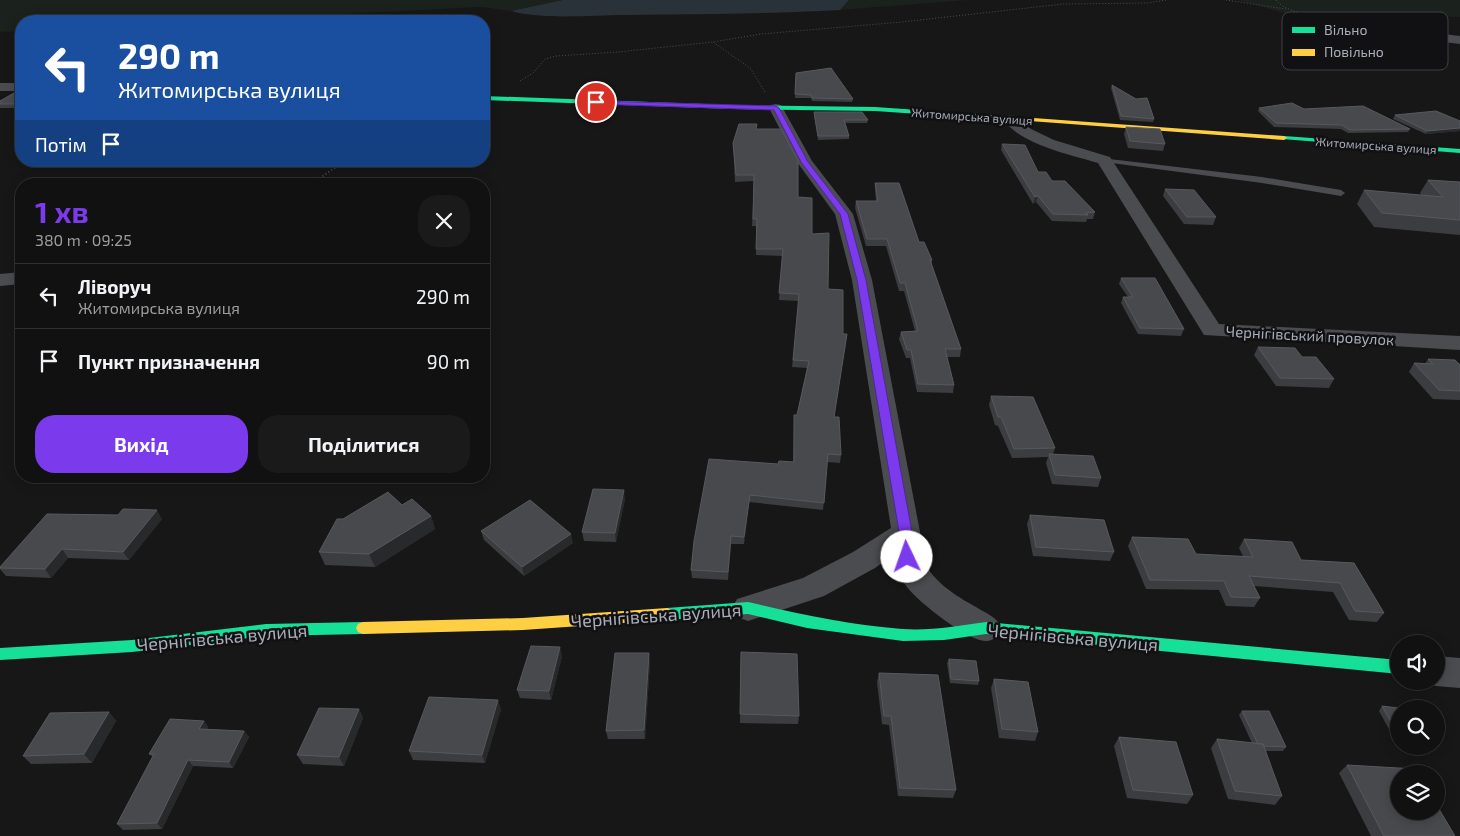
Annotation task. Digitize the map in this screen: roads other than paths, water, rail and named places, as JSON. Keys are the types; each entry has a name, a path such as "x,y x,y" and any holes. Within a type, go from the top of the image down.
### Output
{"street":[{"path":"0,87 15,88"},
{"name":"Житомирська вулиця","path":"490,98 776,108 875,109 1460,151"},
{"path":"776,108 805,162 844,214 862,280 906,532 907,557 921,584 951,610 986,628"},
{"path":"1010,119 1026,132 1041,139 1104,160"},
{"name":"Чернігівський провулок","path":"1104,160 1212,330 1460,343"},
{"path":"0,280 15,279"},
{"path":"748,608 813,587 864,560 906,532"},
{"name":"Чернігівська вулиця","path":"0,654 132,646 266,630 523,624 748,608 807,622 903,635 944,634 986,628 1390,666"},
{"path":"1445,671 1460,673"}],"lane":[{"path":"1104,160 1262,180 1341,193"}]}
